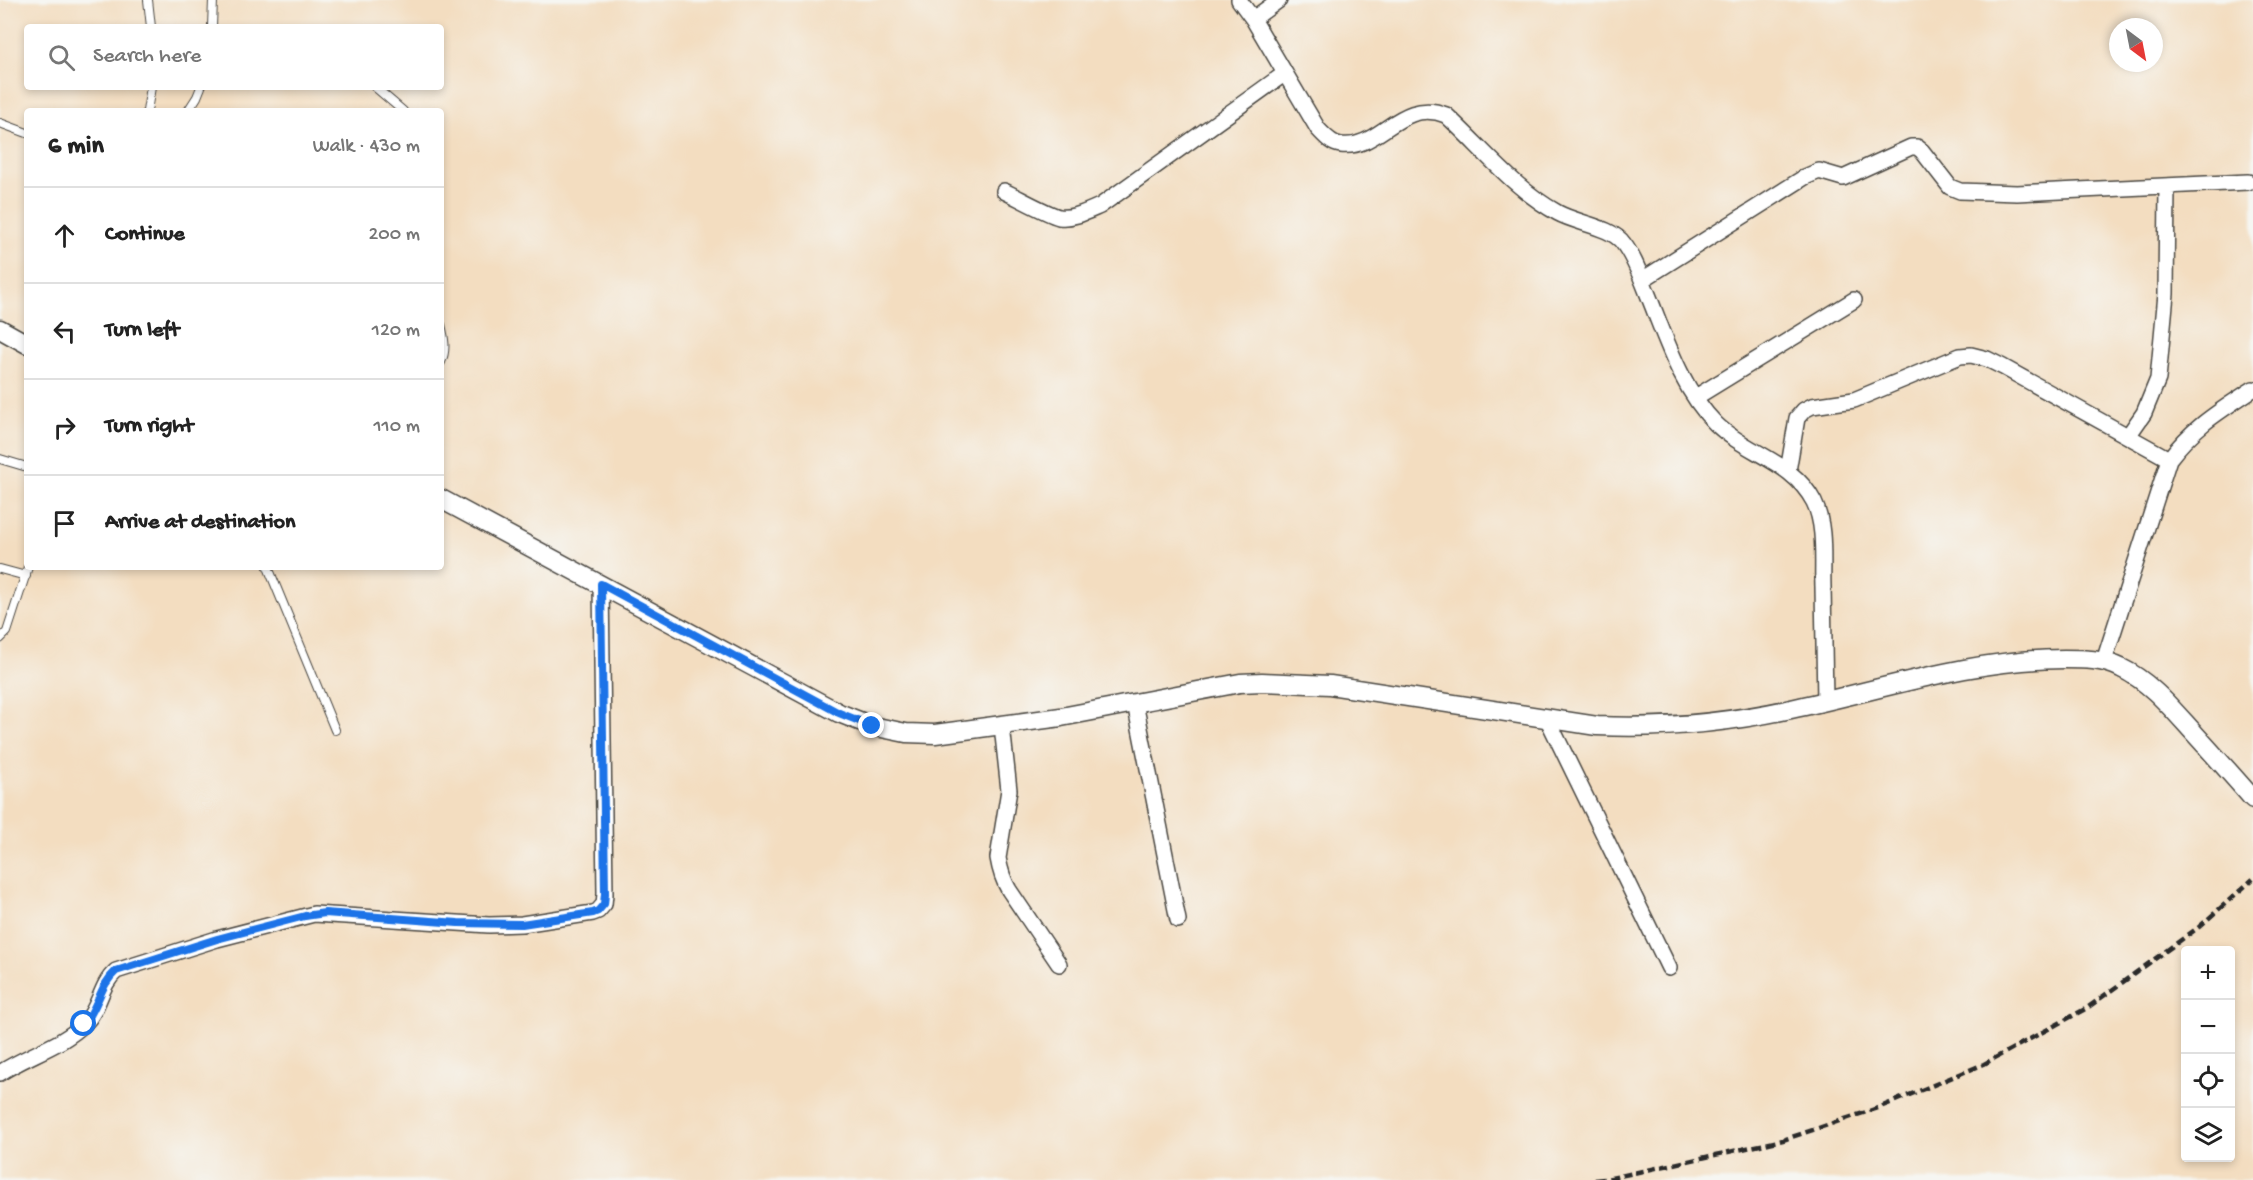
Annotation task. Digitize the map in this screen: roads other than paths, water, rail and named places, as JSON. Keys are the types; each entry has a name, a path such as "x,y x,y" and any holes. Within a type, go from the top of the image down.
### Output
{"street":[{"path":"1239,0 1253,19 1318,129 1330,141 1340,145 1363,142 1412,113 1423,110 1446,114 1534,197 1559,214 1610,232 1622,240 1642,280 1682,374 1696,397 1716,424 1753,450 1777,462 1803,486 1815,503 1820,527 1825,701"},
{"path":"1253,19 1279,0"},
{"path":"1004,190 1060,217 1088,211 1109,199 1284,74"},
{"path":"1642,280 1805,177 1820,171 1843,178 1911,147 1917,147 1928,156 1950,187 1960,191 2017,193 2248,182"},
{"path":"2128,436 2144,413 2158,379 2166,294 2167,186"},
{"path":"1696,397 1854,300"},
{"path":"0,329 24,342"},
{"path":"1788,471 1797,418 1804,410 1812,406 1871,395 1960,356 1971,355 1987,358 2169,459"},
{"path":"2104,661 2169,459 2182,441 2205,420 2253,389"},
{"path":"444,501 839,713 872,726 906,733 935,734 1002,726 1240,683 1290,682 1330,685 1597,726 1640,728 1674,726 1726,721 1980,665 2031,659 2104,661 2138,676 2160,696 2253,799"},
{"path":"0,1073 72,1034 84,1024 90,1018 106,983 116,971 217,939 314,914 489,925 522,924 580,916 598,911 604,904 605,894 601,584"},
{"path":"1135,703 1178,920"},
{"path":"1547,718 1669,968"},
{"path":"1002,726 1010,790 998,858 1002,878 1059,964"}],"lane":[{"path":"148,0 151,24"},
{"path":"212,24 213,0"},
{"path":"148,108 150,90"},
{"path":"190,108 199,90"},
{"path":"379,90 400,108"},
{"path":"0,123 24,132"},
{"path":"0,459 24,466"},
{"path":"0,569 26,576"},
{"path":"0,639 7,632 27,570"},
{"path":"269,570 335,730"}],"railway":[{"path":"1595,1180 1783,1140 1878,1108 1984,1064 2087,1008 2199,927 2253,879"}]}
